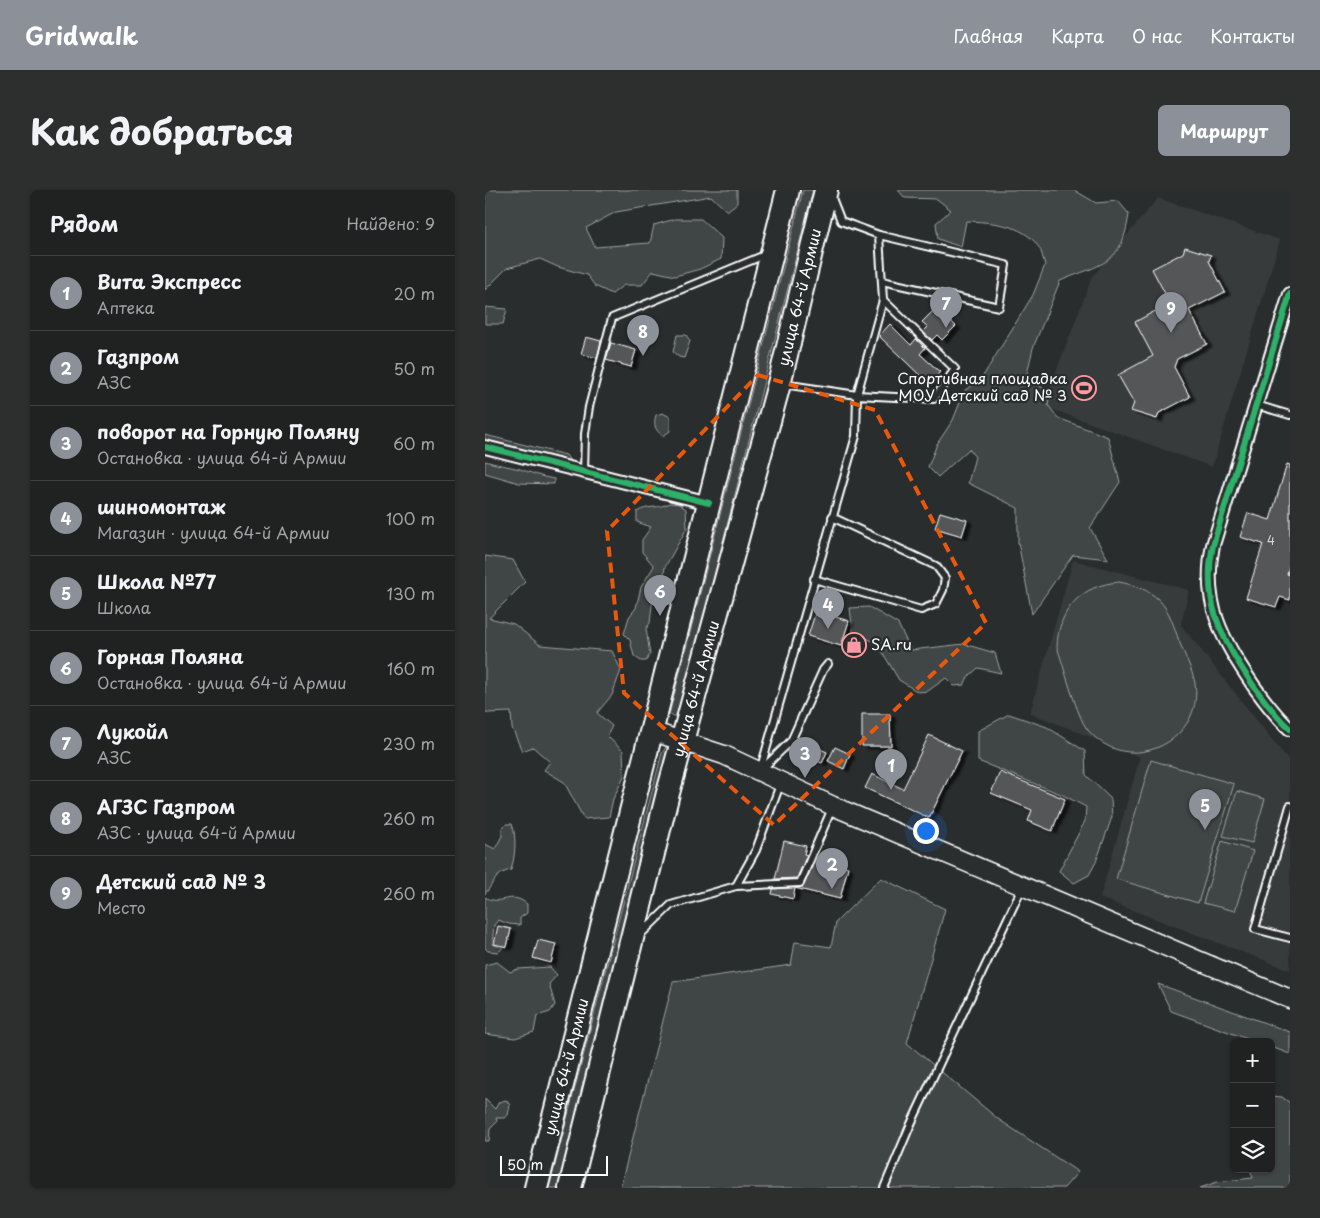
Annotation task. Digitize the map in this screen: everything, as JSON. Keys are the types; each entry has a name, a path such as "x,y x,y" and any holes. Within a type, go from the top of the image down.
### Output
{"highway":[{"name":"улица 64-й Армии","path":"536,1188 788,190"},
{"name":"улица 64-й Армии","path":"570,1188 668,793 684,741 779,384 827,190"}],"main road":[{"path":"651,732 684,741 760,771 833,806 1290,999"}],"street":[{"path":"1289,724 1258,691 1226,643 1209,595 1209,563 1290,294"},
{"path":"485,447 709,503"}],"lane":[{"path":"827,190 841,221 879,235 1005,265 999,307 882,280"},
{"path":"760,771 856,436 857,395 883,300 879,235"},
{"path":"584,472 585,434 589,406 612,318 773,252"},
{"path":"779,384 857,395 934,398 955,369 883,300"},
{"path":"1256,405 1290,415"},
{"path":"814,579 921,610 936,604 943,590 945,578 936,566 832,517"},
{"path":"760,771 791,741 823,670 828,664"},
{"path":"736,886 756,850 781,781"},
{"path":"632,942 671,905 736,886 800,883 833,806"},
{"path":"1290,806 1255,929 1290,938"},
{"path":"884,1188 910,1126 1023,886"}],"highlighted area":[{"path":"758,375 875,410 986,623 774,825 624,693 607,531"}],"shaded area":[{"path":"485,190 737,190 737,203 727,211 711,196 616,212 586,228 595,247 650,243 654,225 675,219 701,219 722,238 721,259 700,269 675,276 653,271 642,285 624,285 612,294 595,286 587,275 558,267 540,259 507,268 485,290"},
{"path":"803,190 813,190 678,717 669,715"},
{"path":"898,190 1074,190 1096,203 1118,201 1129,214 1126,231 1121,243 1108,260 1060,281 1033,348 1026,378 1050,392 1048,405 1058,418 1108,437 1120,482 1090,528 1108,559 1073,555 1032,614 1018,542 1018,508 968,483 975,457 969,449 938,477 928,467 937,444 953,420 965,390 980,381 1033,295 1045,265 1041,250 1024,233 1006,226 986,222 966,221 961,247 938,239 936,223 951,210 937,199 905,198"},
{"path":"1158,198 1280,240 1212,467 1043,406 1092,277"},
{"path":"485,307 507,309 503,324 485,324"},
{"path":"677,335 686,335 690,341 684,358 679,357 673,352"},
{"path":"663,413 670,417 670,431 663,436 656,429 655,422 656,415"},
{"path":"485,435 566,455 570,461 485,442"},
{"path":"485,461 554,479 554,484 519,483 485,473"},
{"path":"670,503 679,504 686,509 687,528 665,567 662,587 652,605 650,623 646,629 650,654 646,661 641,661 634,656 630,640 624,634 629,617 636,608 641,587 654,566 642,552 642,540 651,527 637,522 637,512 645,508"},
{"path":"485,556 513,560 525,582 489,618 514,624 540,645 612,651 621,670 612,695 597,713 612,726 607,736 623,751 624,776 613,799 609,817 584,819 564,782 544,770 550,762 533,747 522,751 512,728 511,712 487,713 485,710"},
{"path":"1073,560 1189,590 1181,625 1290,762 1290,970 1100,898 1140,757 1030,713"},
{"path":"1119,582 1145,590 1163,604 1171,619 1195,683 1196,698 1193,711 1179,734 1156,748 1143,752 1129,752 1116,749 1104,744 1093,736 1085,726 1077,709 1057,647 1058,634 1062,622 1074,602 1093,588"},
{"path":"869,607 898,624 911,650 964,644 995,653 1001,673 978,668 968,677 964,685 954,686 946,678 928,691 918,692 899,680 877,643 853,632 850,608"},
{"path":"1009,714 1047,727 1085,751 1086,775 1111,799 1112,817 1096,862 1089,875 1074,883 1059,871 1085,821 1086,807 1063,795 978,761 978,731"},
{"path":"670,746 670,753 558,1188 549,1188 662,753 666,747"},
{"path":"1151,760 1234,784 1198,903 1116,879"},
{"path":"1237,791 1265,799 1252,843 1223,836"},
{"path":"506,824 512,824 515,835 511,870 501,873 485,894 485,844 495,849 502,836 502,828"},
{"path":"1222,841 1253,851 1235,911 1203,903"},
{"path":"881,878 945,909 907,1043 998,1119 1078,1172 1064,1188 620,1188 673,982 791,965 795,942 831,947 836,922"},
{"path":"485,897 491,900 516,898 527,904 527,913 520,918 520,925 498,920 494,925 492,944 503,948 498,952 488,951 485,948"},
{"path":"497,962 510,972 518,969 550,967 557,975 549,984 555,1005 550,1012 537,1016 534,1032 515,1038 485,1034 485,965"},
{"path":"1158,984 1290,1032 1290,1054 1275,1048 1275,1038 1245,1038 1171,1011"},
{"path":"1275,1096 1282,1097 1290,1103 1290,1188 1200,1188 1217,1182 1253,1178 1251,1173 1275,1173"},
{"path":"485,1099 495,1109 499,1102 506,1100 510,1105 508,1115 504,1118 496,1118 497,1122 490,1129 489,1141 485,1141"}],"building":[{"path":"1185,247 1211,255 1209,261 1225,292 1189,310 1207,344 1177,359 1174,367 1190,397 1159,413 1157,419 1131,411 1134,403 1118,375 1153,356 1135,322 1170,303 1152,269 1183,253"},
{"path":"936,308 956,326 942,340 937,335 932,340 923,332 928,327 922,322"},
{"path":"890,324 911,345 916,339 925,348 920,354 940,372 929,384 879,336"},
{"path":"586,337 601,341 597,358 581,354"},
{"path":"611,343 636,350 631,367 606,360"},
{"path":"1287,464 1290,465 1290,563 1287,574 1290,575 1290,600 1280,597 1276,607 1246,598 1263,544 1240,537 1248,513 1270,520"},
{"path":"940,512 967,520 962,536 935,528"},
{"path":"816,611 849,621 841,646 808,636"},
{"path":"862,714 890,714 891,746 862,746"},
{"path":"929,735 962,751 929,818 865,788 872,774 903,789"},
{"path":"813,746 827,752 822,763 808,757"},
{"path":"835,747 850,754 844,769 828,761"},
{"path":"1000,772 1065,799 1052,831 1028,821 1032,810 991,793"},
{"path":"784,841 806,846 804,854 807,855 797,878 775,879"},
{"path":"816,858 848,867 840,899 795,888 793,899 772,894 773,889 803,887"},
{"path":"498,926 511,929 507,947 494,944"},
{"path":"538,940 556,944 551,963 533,958"}],"cycle path":[{"path":"1290,294 1213,545 1210,566 1212,603 1224,636 1261,697 1290,729"},
{"path":"485,447 709,503"}],"place":[{"name":"Лукойл","path":"946,328"},
{"name":"Детский сад № 3","path":"1171,333"},
{"name":"АГЗС Газпром","path":"643,356"},
{"name":"Спортивная площадка МОУ Детский сад № 3","path":"1084,388"},
{"name":"Горная Поляна","path":"660,616"},
{"name":"шиномонтаж","path":"828,629"},
{"name":"SA.ru","path":"854,645"},
{"name":"поворот на Горную Поляну","path":"805,778"},
{"name":"Вита Экспресс","path":"891,790"},
{"name":"Школа №77","path":"1205,830"},
{"name":"Газпром","path":"832,889"}]}
